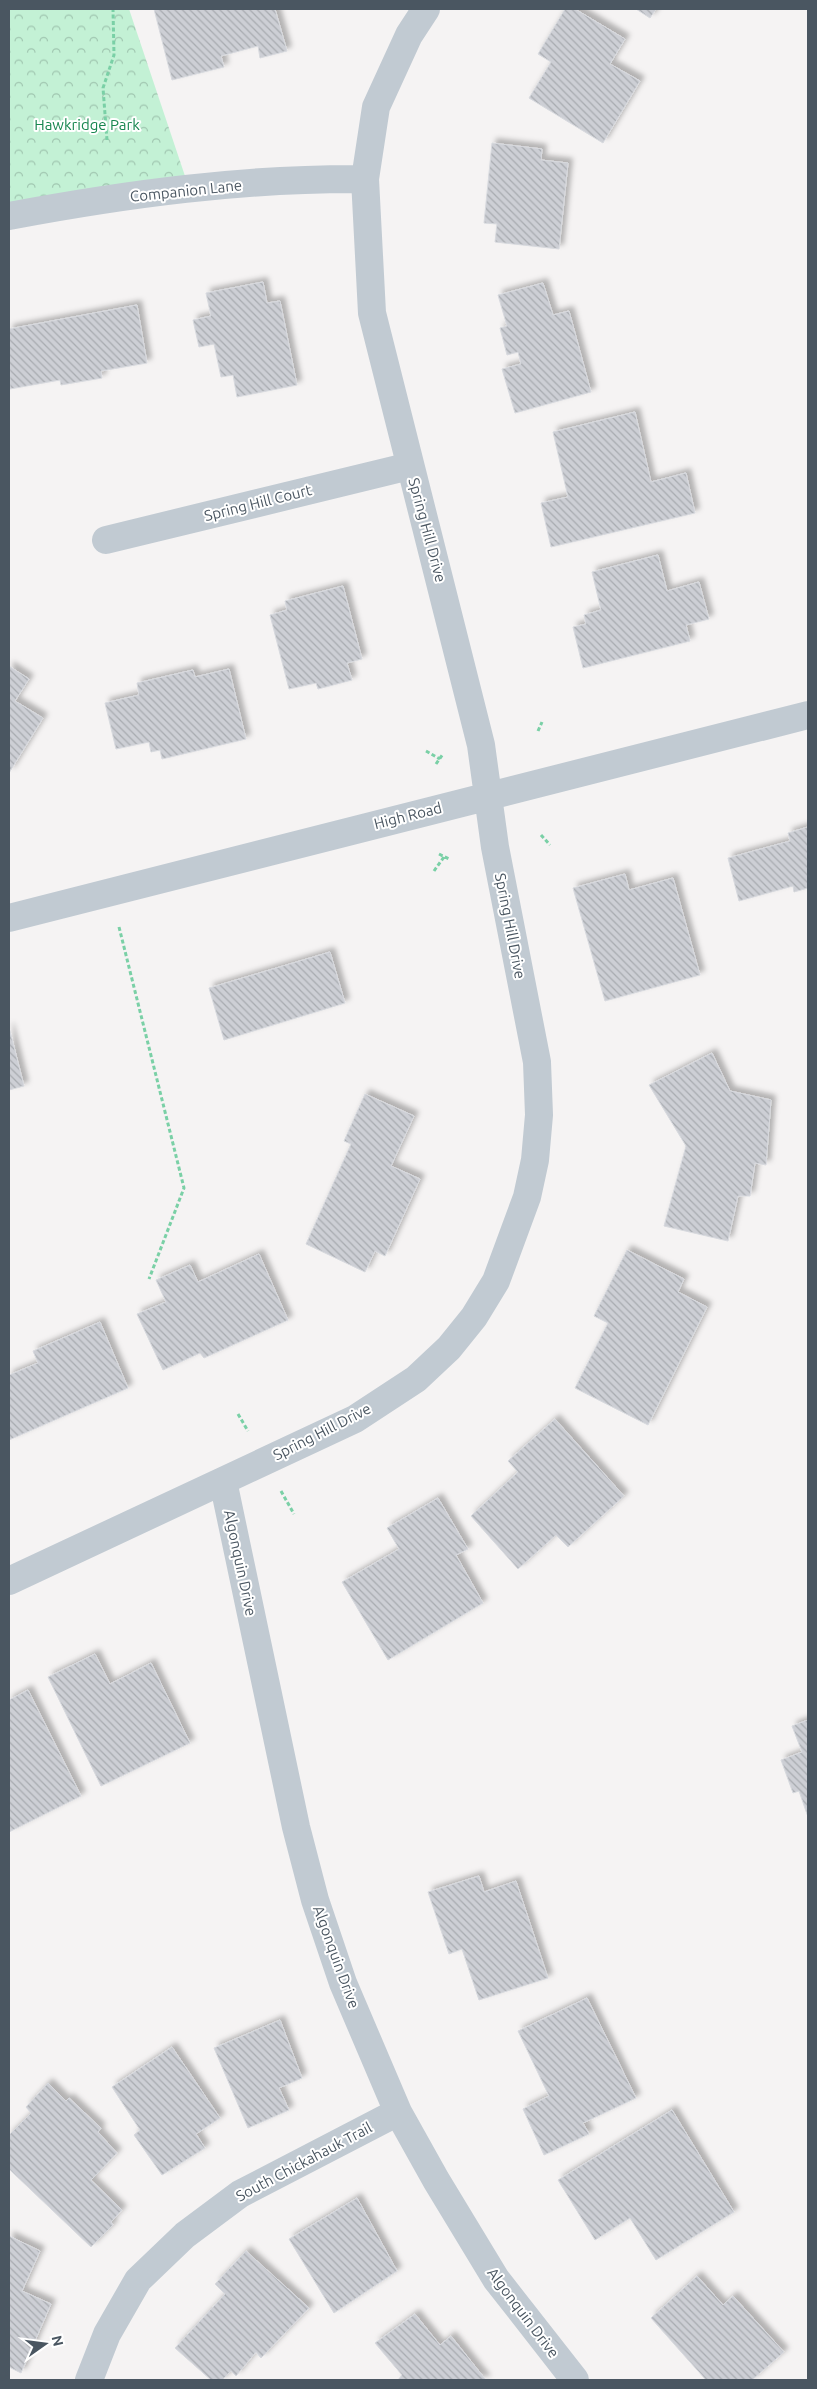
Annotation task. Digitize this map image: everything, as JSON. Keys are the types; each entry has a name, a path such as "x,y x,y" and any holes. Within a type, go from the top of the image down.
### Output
{"street":[{"name":"Spring Hill Drive","path":"9,1581 355,1419 416,1379 449,1348 474,1317 496,1282 528,1197 535,1160 539,1115 537,1071 495,847 477,723 372,314 365,179 376,108 409,35 426,9"},
{"name":"Companion Lane","path":"9,216 189,188 317,178 365,179"},
{"name":"Spring Hill Court","path":"106,540 410,466"},
{"name":"High Road","path":"9,918 808,715"},
{"name":"Algonquin Drive","path":"223,1481 278,1750 315,1900 343,1983 398,2112 436,2180 496,2279 575,2380"},
{"name":"South Chickahauk Trail","path":"89,2380 108,2334 138,2280 185,2235 240,2194 398,2112"}],"path":[{"path":"107,140 103,88 114,54 113,9"},
{"path":"538,731 542,722"},
{"path":"426,750 440,759"},
{"path":"436,764 444,754"},
{"path":"540,836 550,845"},
{"path":"439,854 449,859"},
{"path":"434,870 444,857"},
{"path":"110,892 184,1188 149,1279"}],"green space":[{"name":"Hawkridge Park","path":"9,9 129,9 189,188 9,216"}],"building":[{"path":"154,9 275,9 287,51 260,58 258,46 221,56 224,67 172,80"},
{"path":"565,9 575,9 625,39 610,64 640,81 603,143 529,98 551,62 538,54"},
{"path":"636,9 656,9 650,18"},
{"path":"492,143 542,149 541,160 568,163 559,249 495,242 497,224 484,223"},
{"path":"263,282 267,303 280,301 297,385 237,397 233,375 221,377 214,344 199,347 193,320 211,316 206,293"},
{"path":"543,283 553,315 569,311 591,392 515,413 502,369 521,364 518,352 507,355 500,328 507,326 498,295"},
{"path":"137,305 147,363 101,371 102,378 61,385 60,380 10,389 9,329"},
{"path":"635,412 651,482 686,473 695,513 551,547 541,503 568,497 553,432"},
{"path":"658,555 667,591 699,582 709,619 686,625 690,641 583,668 573,627 586,624 584,615 601,610 592,572"},
{"path":"343,586 362,659 347,663 352,680 318,689 316,683 289,689 270,615 287,610 285,601"},
{"path":"9,666 29,679 15,701 43,718 9,773"},
{"path":"229,669 246,739 162,759 160,750 151,752 149,742 116,749 105,703 139,695 137,683 193,670 195,677"},
{"path":"808,827 808,888 794,892 793,886 739,901 728,858 790,841 788,833"},
{"path":"625,874 629,890 673,878 700,975 605,1001 573,888"},
{"path":"330,952 345,1003 224,1040 209,988"},
{"path":"9,1027 24,1086 9,1090"},
{"path":"712,1053 730,1091 771,1100 766,1165 755,1163 750,1196 738,1196 728,1241 664,1226 686,1146 649,1085"},
{"path":"365,1094 414,1116 391,1166 420,1179 385,1256 375,1251 365,1272 306,1244 351,1144 344,1141"},
{"path":"627,1250 684,1279 678,1292 707,1307 648,1425 575,1388 608,1323 594,1316"},
{"path":"259,1254 288,1320 204,1358 200,1353 163,1370 137,1314 166,1302 156,1280 190,1265 198,1282"},
{"path":"100,1322 128,1388 9,1440 9,1375 38,1363 33,1351"},
{"path":"555,1419 624,1496 568,1547 556,1535 518,1569 471,1516 518,1472 508,1461"},
{"path":"438,1498 468,1549 456,1555 483,1603 388,1660 342,1582 399,1549 387,1528"},
{"path":"95,1654 110,1684 151,1663 190,1743 101,1786 48,1677"},
{"path":"28,1690 81,1796 9,1832 9,1700"},
{"path":"808,1720 808,1817 799,1791 793,1793 781,1760 802,1752 792,1726"},
{"path":"479,1876 484,1892 516,1881 548,1978 479,2000 462,1949 449,1954 428,1892"},
{"path":"587,1998 636,2098 583,2123 589,2134 544,2155 523,2109 549,2096 518,2031"},
{"path":"280,2020 302,2078 279,2088 289,2110 248,2128 214,2048"},
{"path":"172,2047 220,2118 196,2134 205,2148 162,2175 134,2135 140,2130 112,2087"},
{"path":"48,2083 66,2101 69,2098 101,2128 98,2132 117,2153 91,2180 122,2210 111,2222 113,2225 91,2247 9,2169 9,2135 31,2113 26,2107"},
{"path":"672,2110 734,2212 656,2260 630,2218 595,2240 558,2180"},
{"path":"357,2198 397,2271 334,2313 289,2239"},
{"path":"9,2236 40,2251 22,2291 51,2304 21,2373 9,2367"},
{"path":"246,2251 309,2308 261,2358 256,2352 236,2376 231,2371 222,2380 211,2380 175,2348 225,2294 215,2284"},
{"path":"697,2276 723,2305 733,2296 784,2352 752,2380 706,2380 651,2318"},
{"path":"415,2314 440,2345 451,2336 486,2380 398,2380 402,2375 375,2343"}]}
